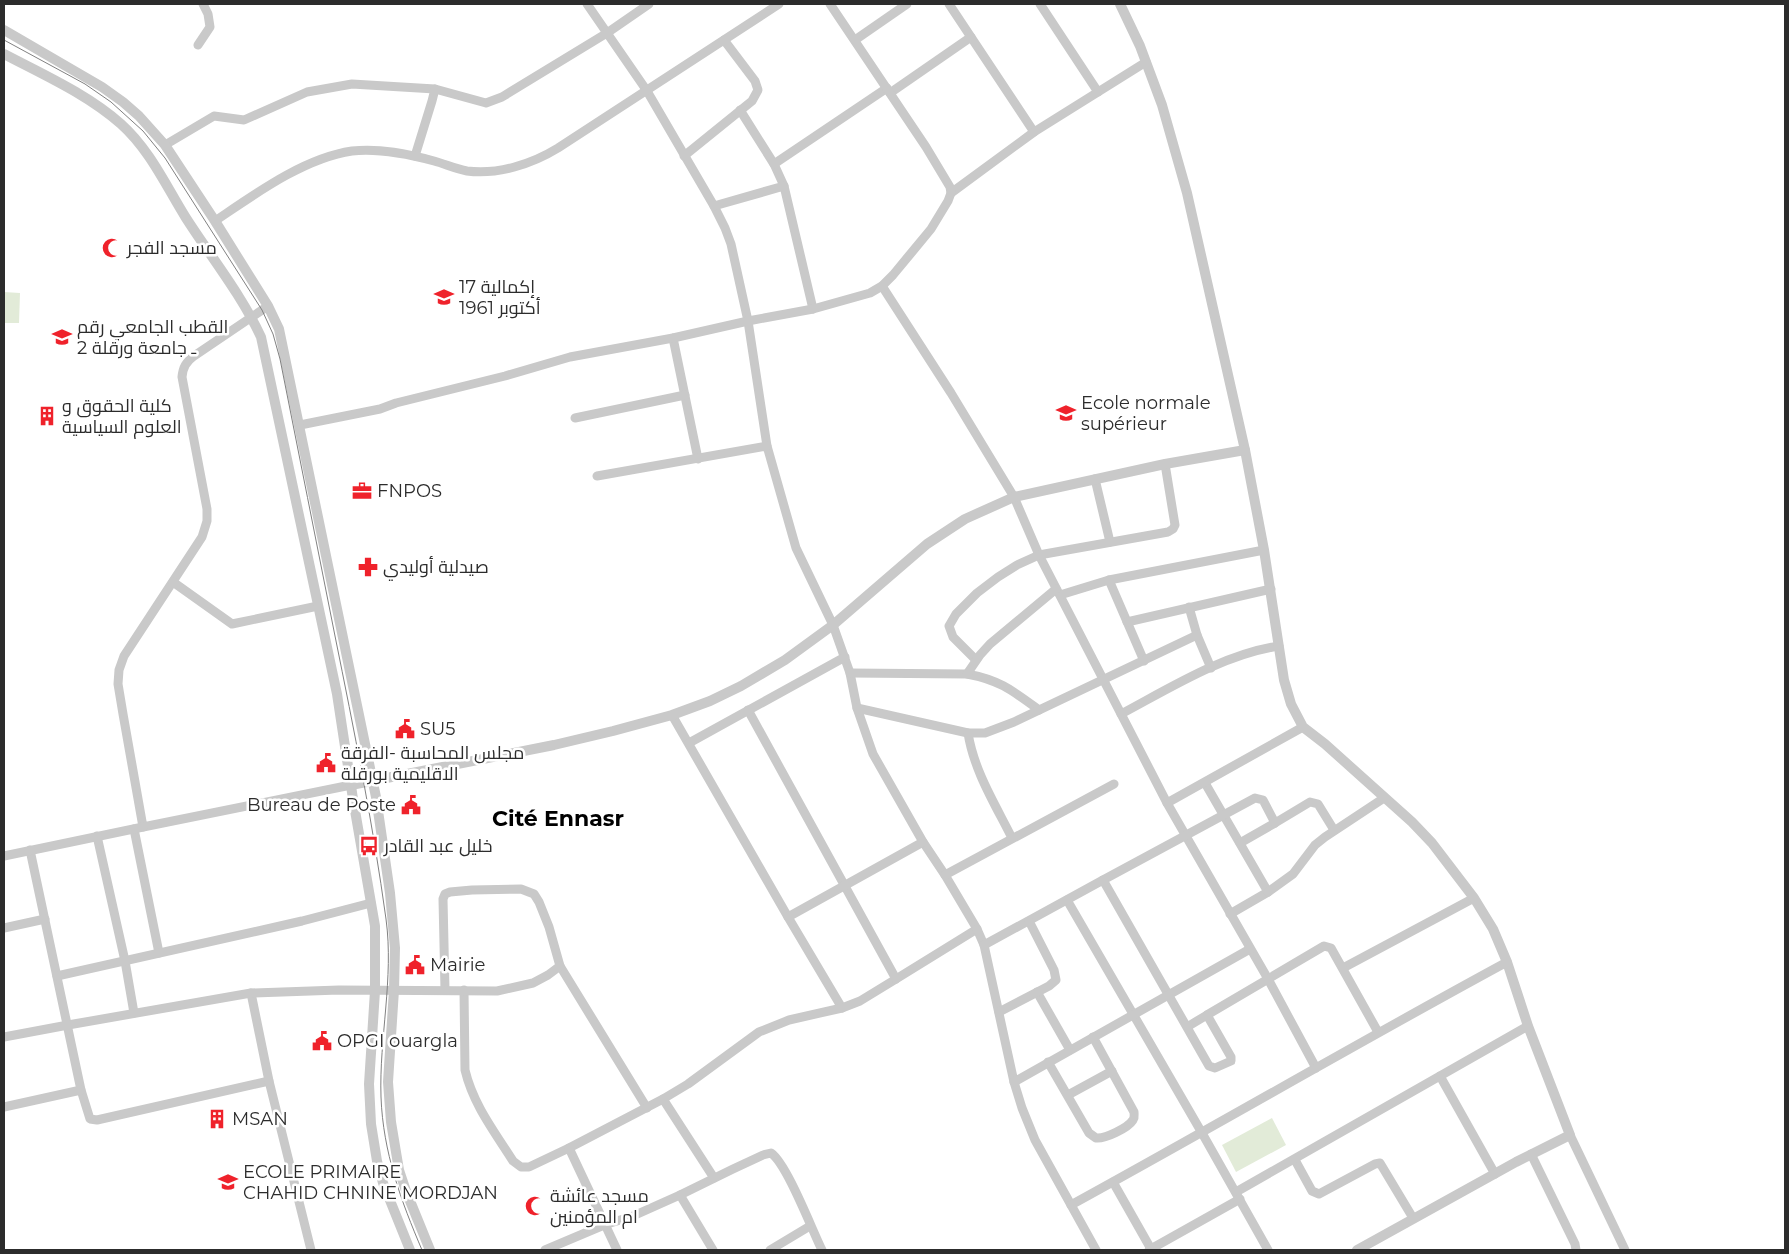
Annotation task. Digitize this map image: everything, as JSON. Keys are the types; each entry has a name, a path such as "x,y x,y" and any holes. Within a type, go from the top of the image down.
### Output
{"street":[{"path":"198,46 210,27 208,14 203,4"},
{"path":"588,4 647,91 714,206 731,244 748,321 767,446 796,548 833,625 845,656 872,754 977,929 984,945 1014,1082 1022,1108 1032,1132 1096,1250"},
{"path":"165,145 214,116 244,120 307,92 352,84 434,89 486,103 502,97 607,33 649,4"},
{"path":"214,221 279,179 339,154 370,150 414,156 467,170 497,170 531,162 558,148 779,4"},
{"path":"830,4 947,180 951,193"},
{"path":"855,40 907,4"},
{"path":"949,4 1034,132"},
{"path":"1040,4 1098,92"},
{"path":"1120,4 1146,62 1162,105 1188,193 1244,450 1264,550 1284,680 1291,704 1303,727 1325,744 1412,822 1432,843 1474,898 1493,929 1570,1135 1625,1250"},
{"path":"4,30 94,82 123,102 139,116 165,145 268,306 279,330 373,781 390,893 394,948 394,990 388,1082 391,1122 406,1191 430,1250"},
{"path":"774,164 971,37"},
{"path":"684,156 752,101 758,90 755,81 724,40"},
{"path":"4,54 105,111 128,131 154,164 186,218 252,317 261,337 337,694 376,938 375,991 369,1084 377,1161 388,1199 410,1250"},
{"path":"300,425 380,409 396,403 505,376 570,356 673,338 813,309 870,293 882,286 893,275 931,228 951,193 1034,132 1146,62"},
{"path":"414,156 432,101 434,89"},
{"path":"740,110 774,164 784,186 813,309"},
{"path":"714,206 784,186"},
{"path":"882,286 951,393 1014,497 1039,555 1167,804 1268,979 1316,1068"},
{"path":"159,953 138,828 118,684 119,670 124,656 202,536 207,521 207,509 182,377 183,369 188,361 268,306"},
{"path":"673,338 698,458"},
{"path":"575,418 685,395"},
{"path":"596,476 767,446"},
{"path":"4,856 554,745 672,715 710,701 762,675 833,625 926,544 965,519 1014,497 1165,464 1244,450"},
{"path":"976,660 953,637 949,629 951,621 977,593 998,577 1017,565 1039,555 1173,530 1176,524 1165,464"},
{"path":"1095,479 1110,542"},
{"path":"967,674 990,644 1058,592 1109,580 1264,550"},
{"path":"1109,580 1144,661"},
{"path":"173,582 232,624 318,606"},
{"path":"1127,622 1270,589"},
{"path":"1189,607 1197,635 1211,668"},
{"path":"858,708 968,733 980,734 1039,710 1197,635"},
{"path":"1121,714 1211,668 1250,652 1279,646"},
{"path":"689,743 845,656"},
{"path":"850,673 967,674 983,677 1002,684 1039,710"},
{"path":"748,710 896,980"},
{"path":"672,715 842,1008"},
{"path":"1167,804 1303,727"},
{"path":"968,733 972,756 978,771 1012,838"},
{"path":"1204,783 1268,892"},
{"path":"945,875 1114,784"},
{"path":"984,945 1184,834 1255,798 1263,800 1275,822"},
{"path":"1230,914 1268,892 1293,874 1315,845 1334,830 1384,798"},
{"path":"1240,843 1314,802 1321,808 1334,830"},
{"path":"97,836 125,961 134,1013"},
{"path":"788,917 924,842"},
{"path":"30,850 88,1116 95,1120 269,1081"},
{"path":"1103,880 1170,994 1187,1027 1211,1067 1215,1068 1231,1061 1231,1057 1207,1015"},
{"path":"445,990 443,899 445,894 450,892 521,889 534,894 549,927 560,966 647,1108"},
{"path":"1344,968 1474,898"},
{"path":"1067,900 1202,1132 1268,1250"},
{"path":"57,976 292,923 371,903"},
{"path":"4,928 44,919"},
{"path":"999,1012 1053,984 1056,980 1056,974 1029,921"},
{"path":"464,990 465,1070 476,1103 513,1161 521,1166 529,1166 569,1148 663,1099 709,1070 759,1032 789,1020 842,1008 860,1001 977,929"},
{"path":"1187,1027 1324,946 1331,948 1344,968 1378,1032"},
{"path":"1014,1082 1250,949"},
{"path":"1071,1205 1506,962"},
{"path":"4,1038 68,1024 251,993 394,990 497,991 524,986 548,975 560,966"},
{"path":"1037,992 1070,1050"},
{"path":"251,993 269,1081 311,1250"},
{"path":"1113,1182 1150,1250 1294,1160 1528,1026"},
{"path":"1048,1062 1092,1136 1099,1139 1108,1136 1129,1124 1134,1115 1133,1108 1094,1037"},
{"path":"1068,1095 1112,1071"},
{"path":"1440,1076 1495,1174"},
{"path":"4,1107 81,1090"},
{"path":"663,1099 714,1178"},
{"path":"1357,1250 1413,1218 1570,1135"},
{"path":"569,1148 617,1250"},
{"path":"545,1250 604,1224 633,1216 763,1155 772,1154 784,1169 822,1250"},
{"path":"1532,1154 1575,1244 1576,1250"},
{"path":"1294,1160 1312,1191 1319,1194 1380,1163 1413,1218"},
{"path":"680,1195 713,1250"},
{"path":"770,1250 810,1226"}],"green space":[{"path":"4,292 20,293 19,323 4,323"},
{"path":"1272,1118 1286,1145 1236,1172 1222,1145"}],"tram line":[{"path":"4,40 85,84 111,102 143,131 165,158 262,310 273,334 280,359 363,777 386,919 388,963 381,1075 382,1117 385,1137 400,1195 422,1250"}],"place":[{"name":"مسجد الفجر","path":"112,248"},
{"name":"إكمالية 17 أكتوبر 1961","path":"444,297"},
{"name":"القطب الجامعي رقم 2 ـ جامعة ورقلة","path":"62,337"},
{"name":"Ecole normale supérieur","path":"1066,413"},
{"name":"كلية الحقوق و العلوم السياسية","path":"47,416"},
{"name":"FNPOS","path":"362,491"},
{"name":"صيدلية أوليدي","path":"368,567"},
{"name":"SU5","path":"405,729"},
{"name":"مجلس المحاسبة -الفرقة الاقليمية بورقلة","path":"326,763"},
{"name":"Bureau de Poste","path":"411,805"},
{"name":"خليل عبد القادر","path":"369,846"},
{"name":"Mairie","path":"415,965"},
{"name":"OPGI ouargla","path":"322,1041"},
{"name":"MSAN","path":"217,1119"},
{"name":"ECOLE PRIMAIRE CHAHID CHNINE MORDJAN","path":"228,1182"},
{"name":"مسجد عائشة ام المؤمنين","path":"535,1206"}],"district":[{"name":"Cité Ennasr","path":"558,818"}]}
